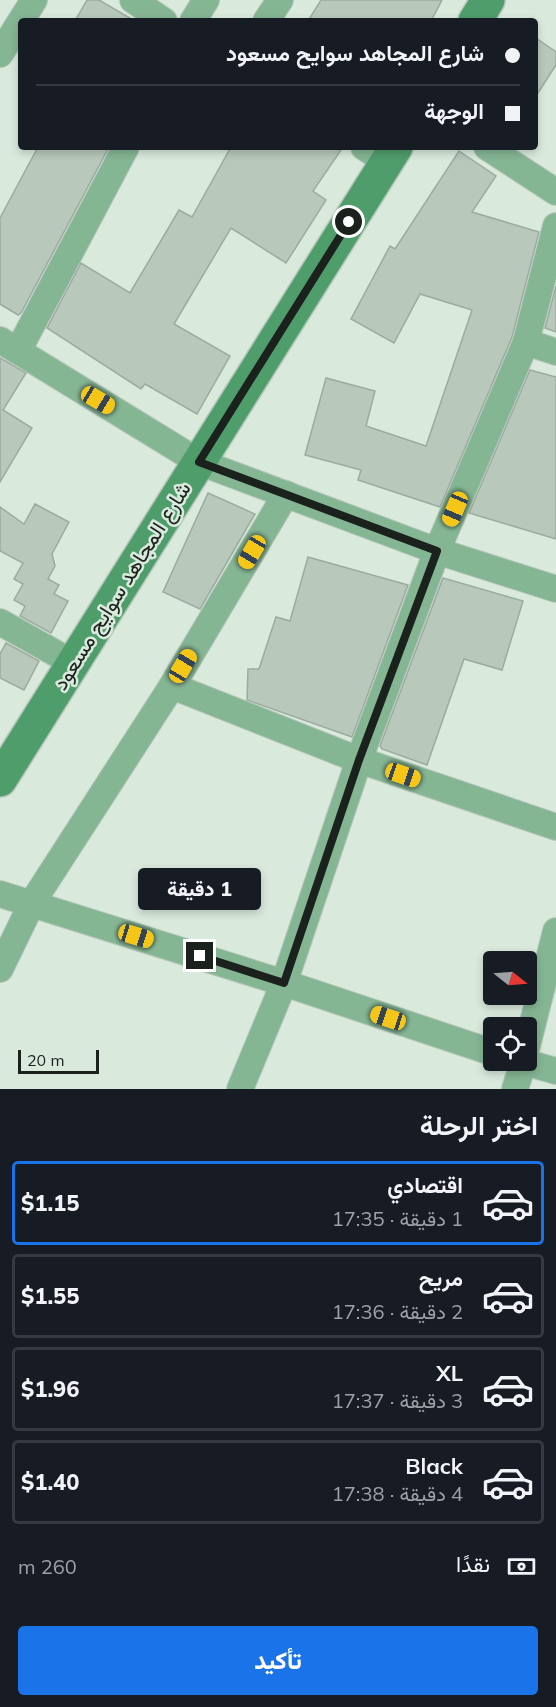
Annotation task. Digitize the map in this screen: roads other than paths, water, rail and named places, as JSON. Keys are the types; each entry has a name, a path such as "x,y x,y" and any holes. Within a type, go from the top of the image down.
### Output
{"street":[{"path":"23,18 34,0"},
{"path":"133,0 160,18"},
{"path":"195,18 206,0"},
{"path":"268,18 279,0"},
{"path":"0,54 18,25"},
{"path":"124,150 9,346 199,462 437,551 556,589"},
{"path":"492,150 556,192"},
{"name":"شارع المجاهد سوايح مسعود","path":"0,780 199,462 382,152"},
{"path":"240,1089 284,983 359,760 437,551 526,342 556,226"},
{"path":"526,342 556,352"},
{"path":"0,969 32,903 172,686 286,494"},
{"path":"0,621 73,663"},
{"path":"172,686 359,760 556,827"},
{"path":"0,894 284,983 483,1049"},
{"path":"534,1017 556,931"},
{"path":"537,1064 556,1071"},
{"path":"515,1089 520,1071"}]}
